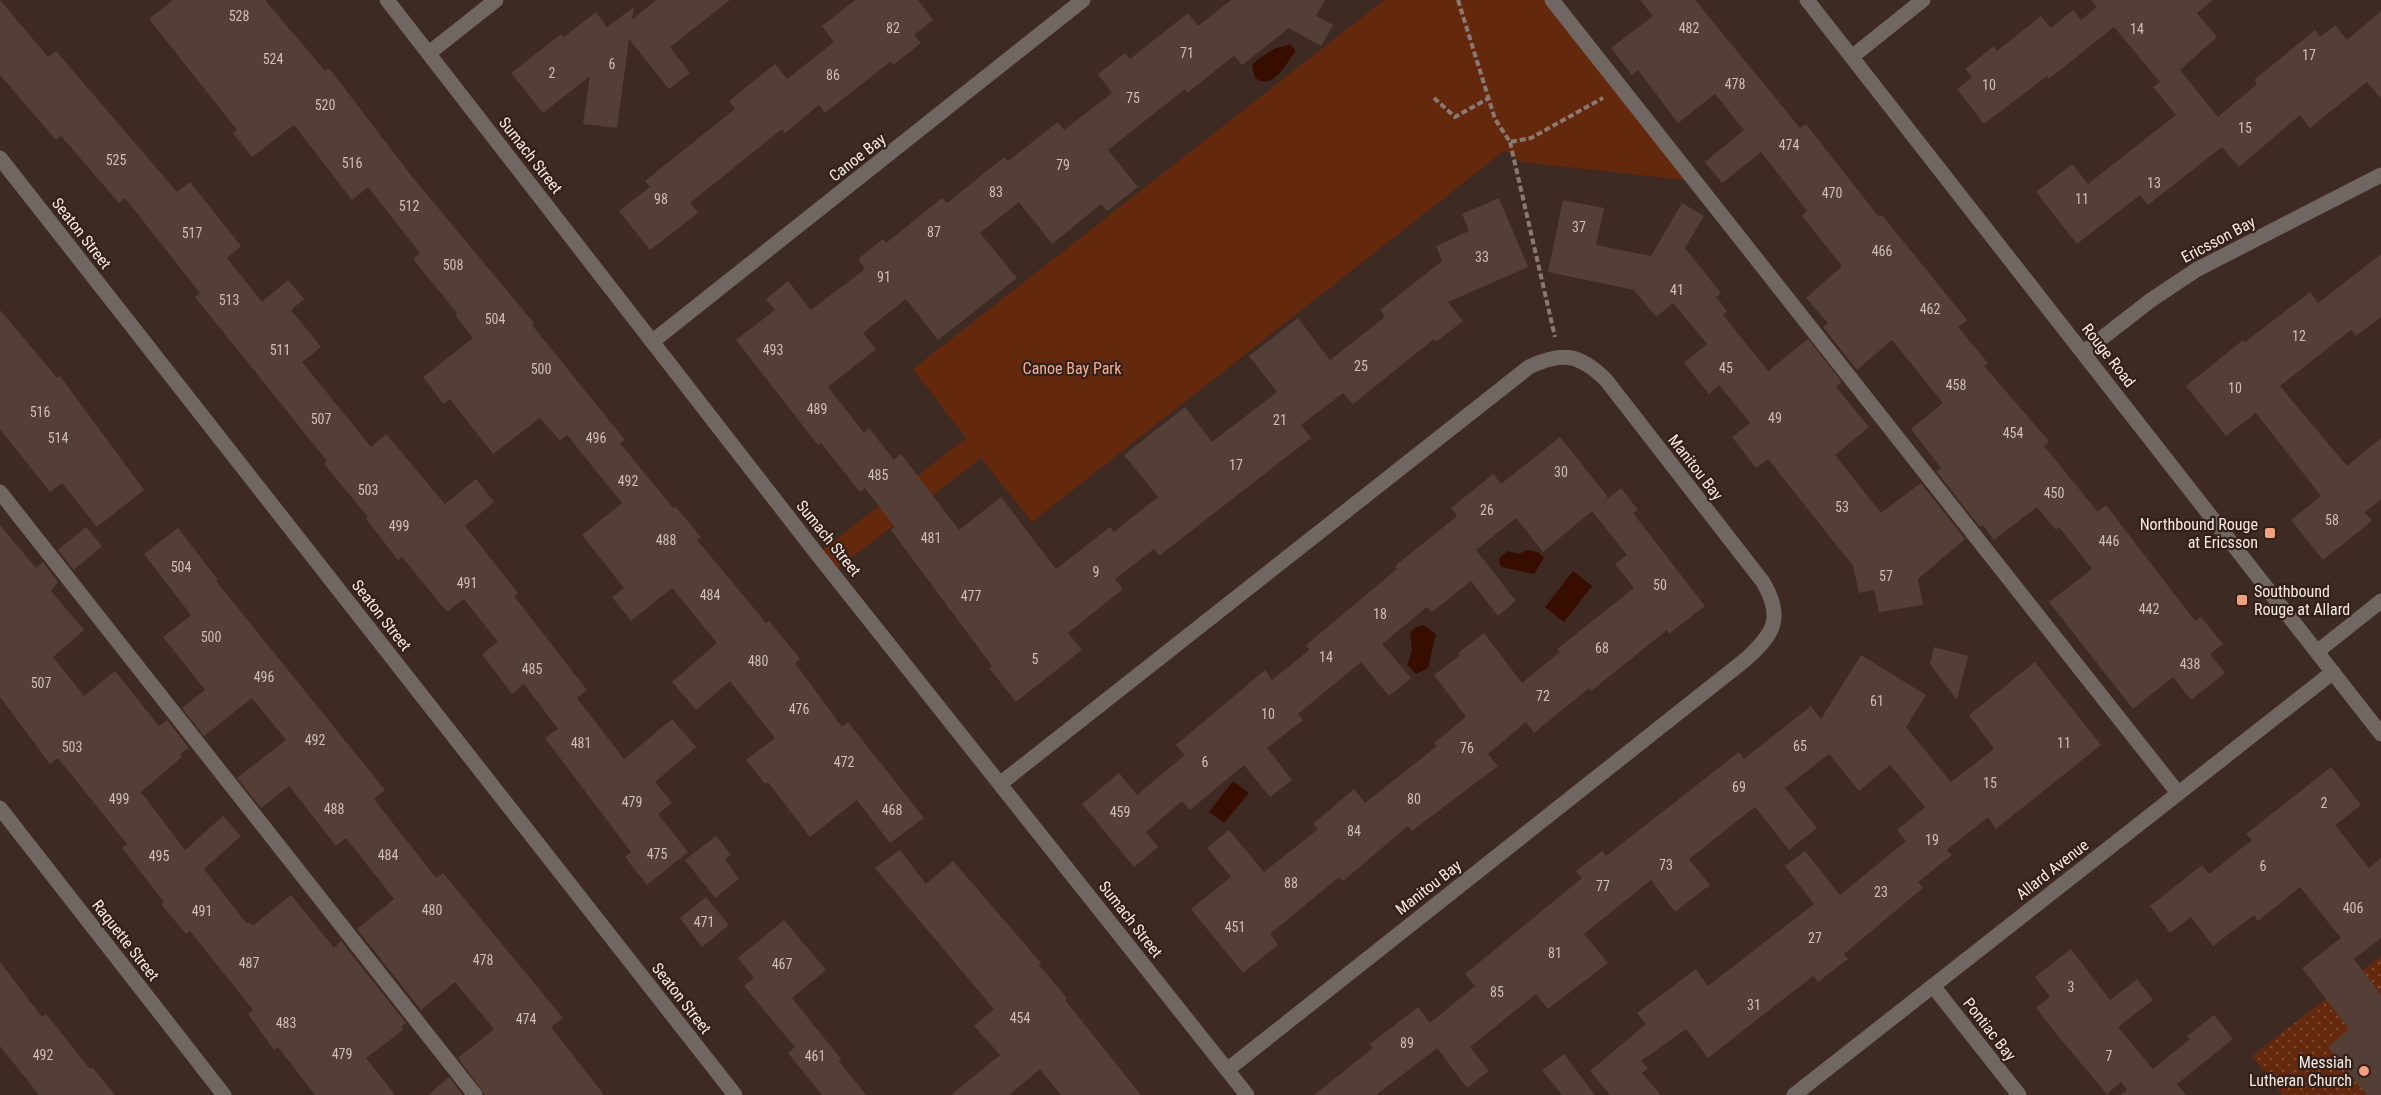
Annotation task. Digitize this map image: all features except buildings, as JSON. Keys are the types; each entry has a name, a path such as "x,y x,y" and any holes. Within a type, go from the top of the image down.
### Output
{"street":[{"name":"Sumach Street","path":"387,0 817,554 1247,1095"},
{"path":"429,53 496,0"},
{"name":"Canoe Bay","path":"653,341 1083,0"},
{"path":"1552,0 2178,793"},
{"name":"Rouge Road","path":"1807,0 2381,734"},
{"path":"1852,56 1923,0"},
{"name":"Seaton Street","path":"0,158 735,1095"},
{"name":"Ericsson Bay","path":"2084,352 2196,270 2381,175"},
{"path":"1001,783 1514,378 1529,367 1560,356"},
{"name":"Manitou Bay","path":"1227,1070 1745,660 1757,649 1772,627 1775,608 1762,582 1613,389 1596,370 1585,363 1560,356"},
{"path":"0,492 475,1095"},
{"path":"2318,651 2381,601"},
{"name":"Allard Avenue","path":"1794,1095 2333,672"},
{"name":"Raquette Street","path":"0,808 224,1095"},
{"name":"Pontiac Bay","path":"1933,986 2019,1095"}],"path":[{"path":"1458,0 1495,119 1510,142 1560,356"},
{"path":"1510,142 1531,138 1622,88"},
{"path":"1434,98 1455,117 1489,98"}],"green space":[{"name":"Canoe Bay Park","path":"1384,0 1552,0 1695,181 1521,162 1505,150 1032,522 981,458 833,572 817,554 966,438 913,369"},
{"path":"2381,956 2381,1095 2283,1095 2252,1056"}],"shaded area":[{"path":"1290,44 1296,51 1280,73 1269,81 1255,78 1252,66 1256,61 1276,48"},
{"path":"1527,550 1538,552 1544,558 1534,574 1501,567 1500,557 1508,551 1519,554"},
{"path":"1573,571 1592,586 1564,622 1545,607"},
{"path":"1423,625 1436,634 1428,668 1416,674 1407,665 1412,651 1410,633"},
{"path":"1233,781 1249,793 1224,823 1209,812"}],"place":[{"name":"Northbound Rouge at Ericsson","path":"2270,533"},
{"name":"Southbound Rouge at Allard","path":"2242,600"},
{"name":"Messiah Lutheran Church","path":"2364,1071"}]}
